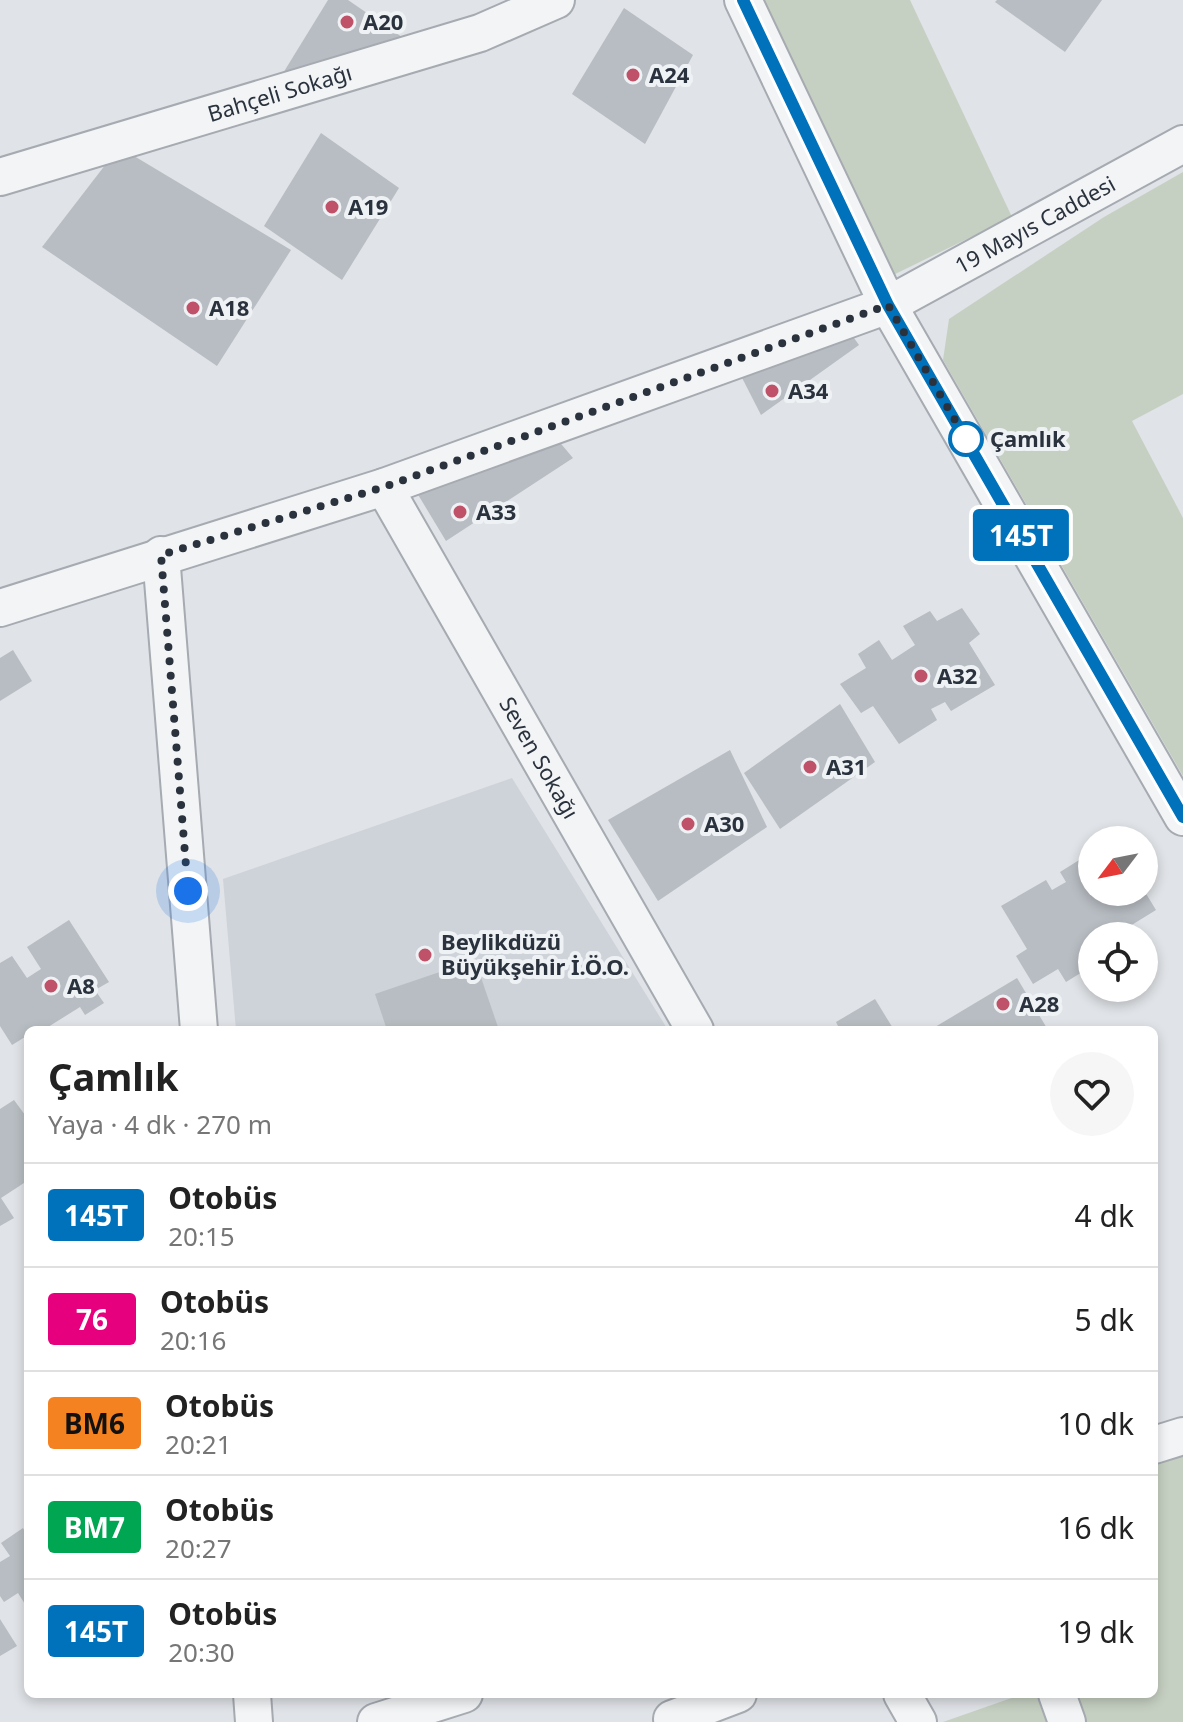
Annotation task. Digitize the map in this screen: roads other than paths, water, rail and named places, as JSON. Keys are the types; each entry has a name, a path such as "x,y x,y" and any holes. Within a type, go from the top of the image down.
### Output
{"street":[{"name":"Bahçeli Sokağı","path":"0,177 480,33 556,0"},
{"path":"743,0 888,305 1183,817"},
{"name":"19 Mayıs Caddesi","path":"0,608 384,487 888,305 1183,144"},
{"name":"Seven Sokağı","path":"384,487 693,1026"},
{"path":"161,555 199,1026"},
{"path":"1158,1444 1183,1436"},
{"path":"252,1698 254,1722"},
{"path":"376,1722 451,1698"},
{"path":"669,1712 723,1698"},
{"path":"904,1698 918,1722"},
{"path":"1058,1698 1067,1722"}],"place":[{"name":"A20","path":"347,22"},
{"name":"A24","path":"633,75"},
{"name":"A19","path":"332,207"},
{"name":"A18","path":"193,308"},
{"name":"A34","path":"772,391"},
{"name":"Çamlık","path":"966,439"},
{"name":"A33","path":"460,512"},
{"name":"A32","path":"921,676"},
{"name":"A31","path":"810,767"},
{"name":"A30","path":"688,824"},
{"name":"Beylikdüzü Büyükşehir İ.Ö.O.","path":"425,955"},
{"name":"A8","path":"51,986"},
{"name":"A28","path":"1003,1004"}]}
